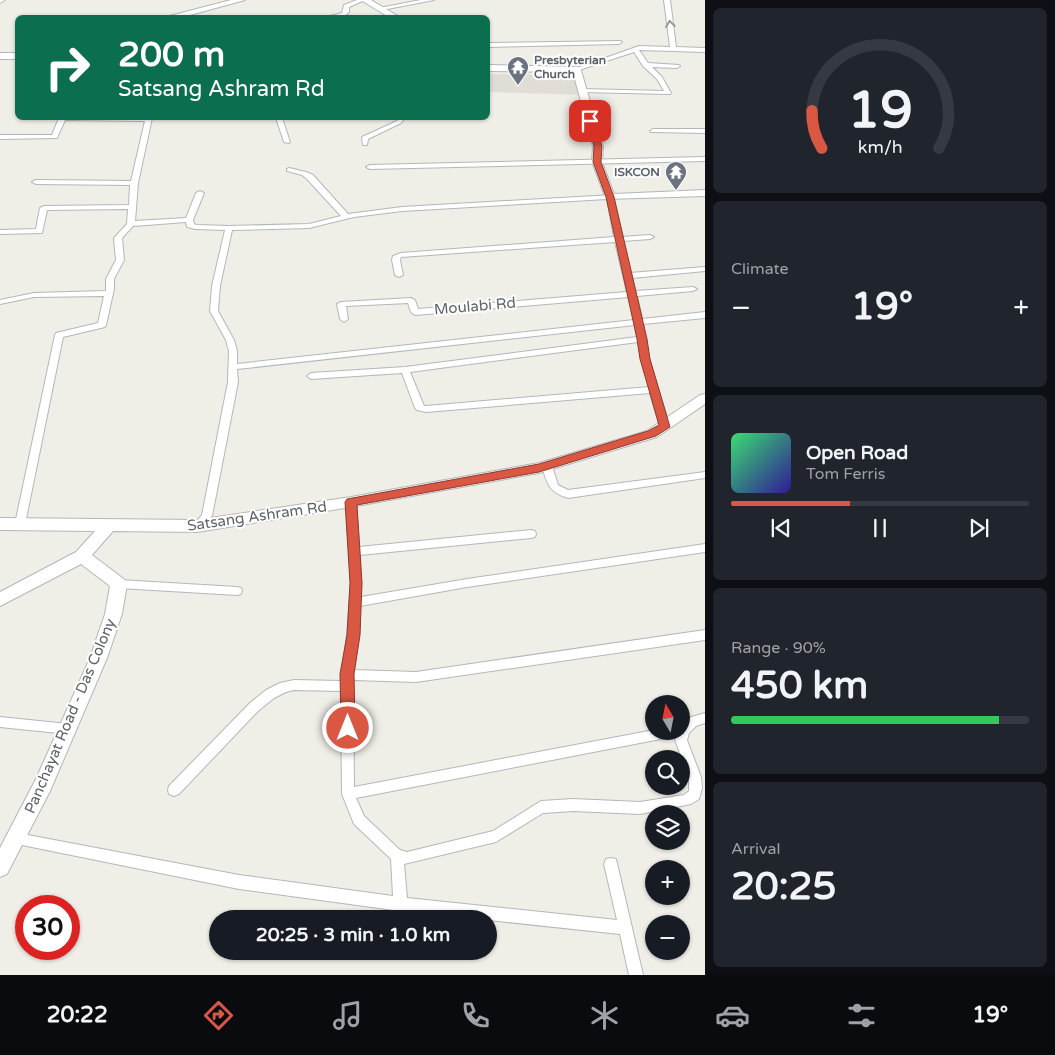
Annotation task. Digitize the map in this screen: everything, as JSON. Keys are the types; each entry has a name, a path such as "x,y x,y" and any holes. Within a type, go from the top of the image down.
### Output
{"main road":[{"path":"175,15 241,0"},
{"path":"363,0 392,15"},
{"path":"0,56 15,56"},
{"path":"490,68 577,69 598,146 597,162 610,197 705,193"},
{"name":"Satsang Ashram Rd","path":"0,524 197,526 351,502 547,466 652,434 665,427 705,398"},
{"path":"0,600 82,556 108,526"},
{"path":"82,556 119,584"},
{"name":"Panchayat Road - Das Colony","path":"0,868 17,839 68,729 112,621 119,584"}],"street":[{"path":"339,15 344,14 346,6 363,0"},
{"path":"382,8 431,0"},
{"path":"667,0 673,48"},
{"path":"490,45 619,42"},
{"path":"577,69 636,49 673,48 705,50"},
{"path":"583,91 668,93 660,78 645,65 636,49"},
{"path":"645,65 677,66"},
{"path":"0,136 55,137 61,120"},
{"path":"20,524 59,335 102,325 110,279 120,260 118,238 131,224 134,183 149,120"},
{"path":"280,120 287,142"},
{"path":"366,144 364,138 400,120"},
{"path":"653,131 705,131"},
{"path":"370,167 705,159"},
{"path":"289,170 310,177 346,217"},
{"path":"36,182 134,183"},
{"path":"200,193 189,220 190,225 195,227 229,228 309,226 346,217 402,209 610,197 639,322 652,390 665,427"},
{"path":"0,232 39,231 44,208 132,207"},
{"path":"131,224 189,220"},
{"path":"197,526 208,516 233,382 233,351 230,340 214,311 216,286 229,228"},
{"path":"399,275 396,260 397,256 402,255 650,237"},
{"path":"628,276 705,269"},
{"path":"632,293 693,289"},
{"path":"0,302 34,295 109,293"},
{"name":"Moulabi Rd","path":"344,319 341,304 411,300 415,312 632,293"},
{"path":"233,367 705,314"},
{"path":"311,376 405,370 642,339"},
{"path":"405,370 420,408 426,409 652,390"},
{"path":"547,466 554,488 558,493 568,494 705,475"},
{"path":"351,502 356,583 353,635 347,680 348,794 359,820 397,856 407,858 418,856 496,836 542,806 640,808 686,800 694,795 696,788 695,777 681,740"},
{"path":"354,552 530,534"},
{"path":"354,604 467,583 705,548"},
{"path":"119,584 237,591"},
{"path":"174,790 254,707 270,694 294,684 416,677 705,635"},
{"path":"690,723 705,718"},
{"path":"0,722 68,729"},
{"path":"348,794 645,737"},
{"path":"17,839 239,882 400,904 625,928"},
{"path":"397,856 400,904"},
{"path":"611,864 636,975"}],"shaded area":[{"path":"490,74 581,75 583,95 490,92"}],"place":[{"name":"Presbyterian Church","path":"518,86"},
{"name":"ISKCON","path":"676,191"}],"route":[{"path":"348,728 347,674 353,635 356,583 351,502 539,468 652,434 665,427 652,390 636,308 623,261 610,197 597,162 598,146 590,121"}]}
